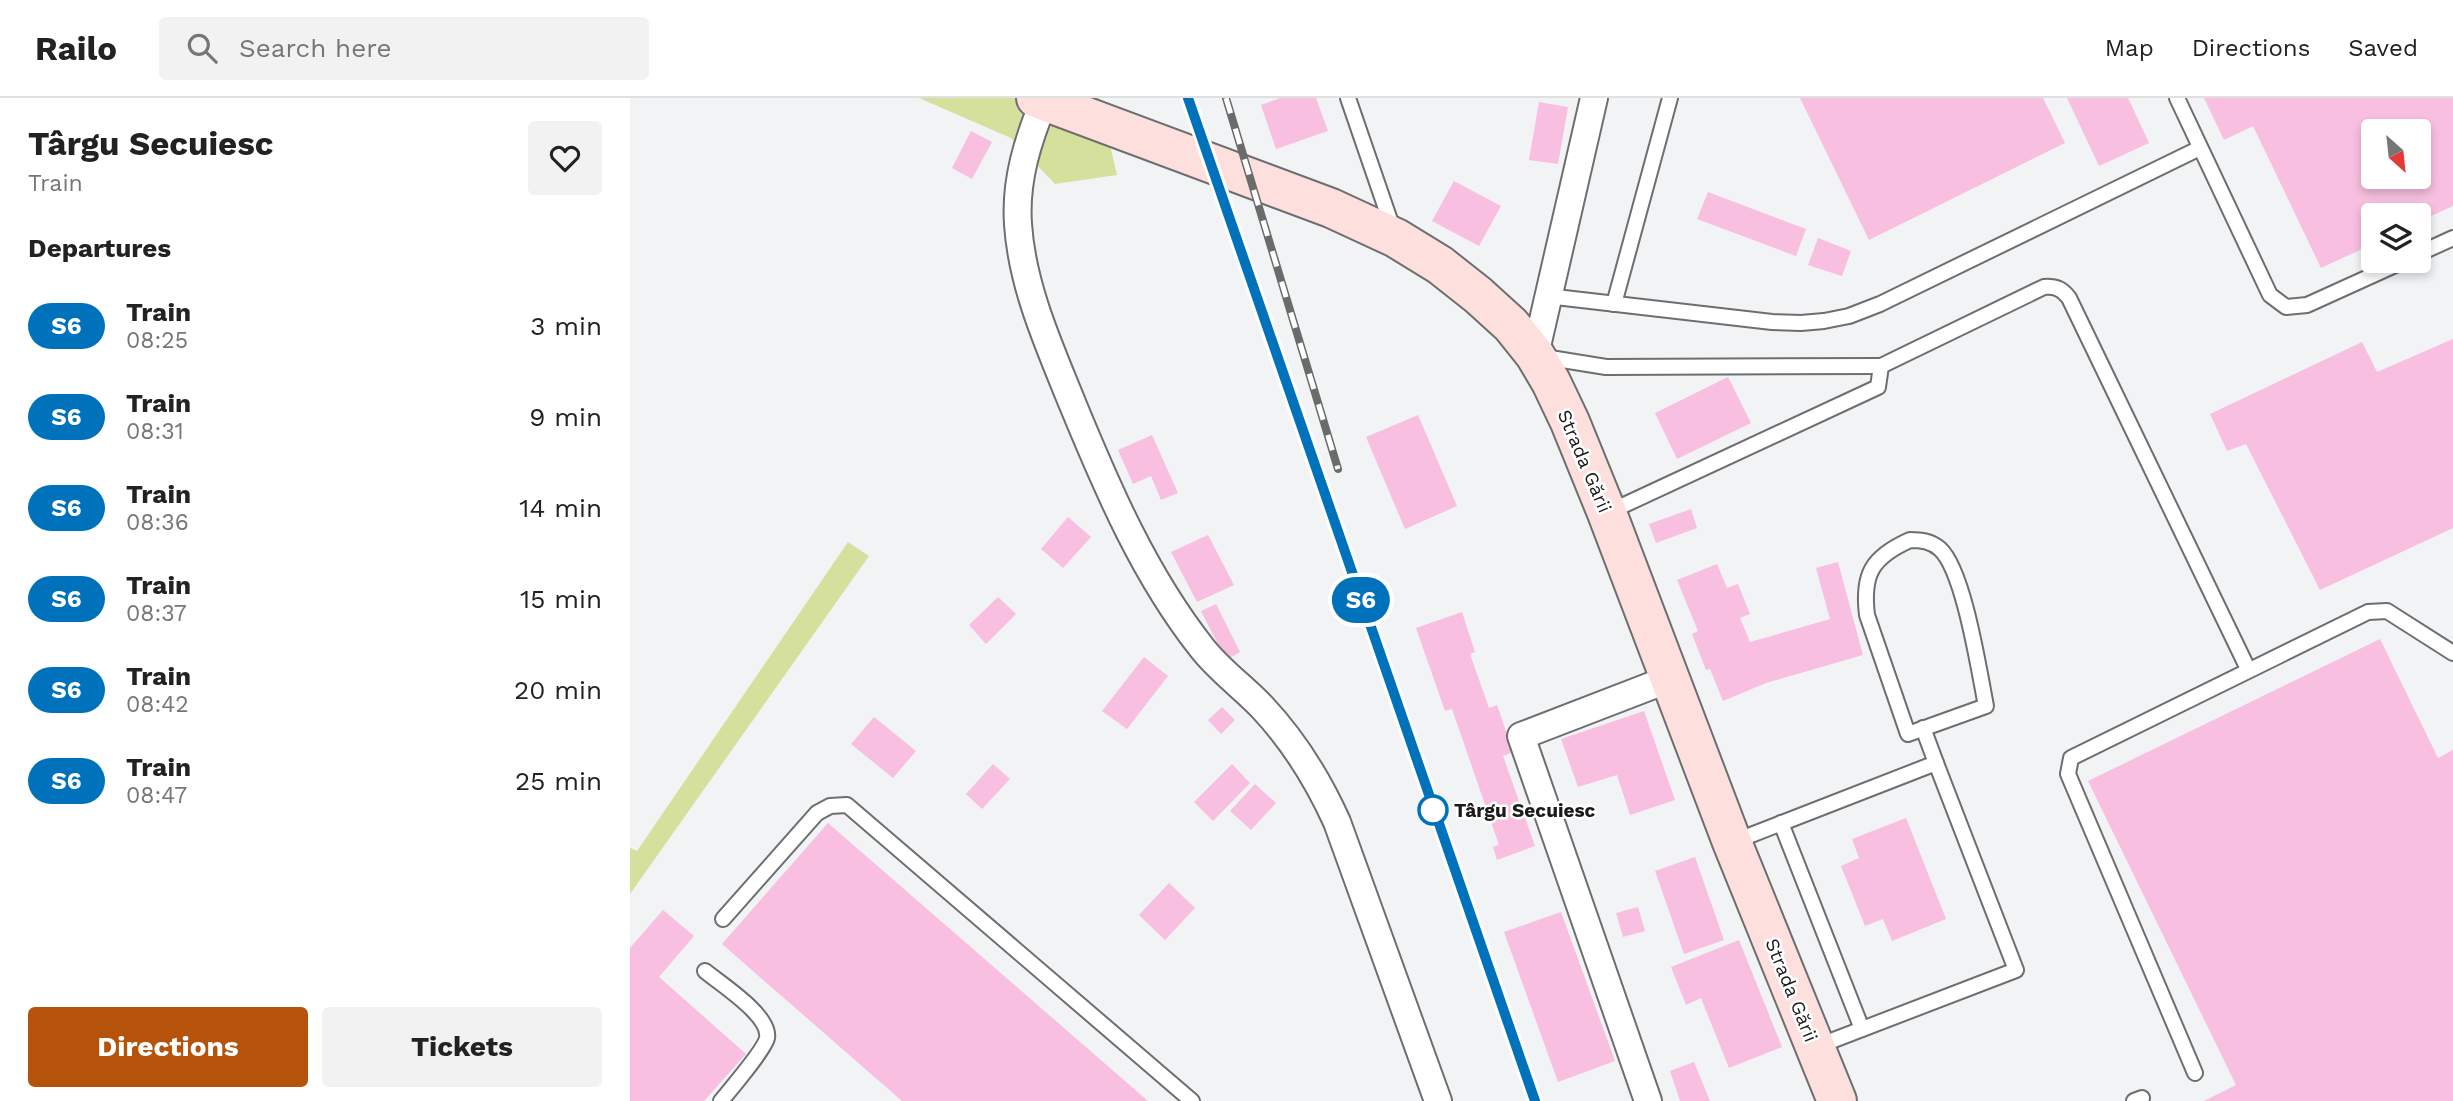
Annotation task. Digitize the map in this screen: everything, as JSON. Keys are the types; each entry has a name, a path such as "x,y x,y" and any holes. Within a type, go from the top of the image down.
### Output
{"main road":[{"name":"Strada Gării","path":"1040,99 1331,208 1396,238 1440,265 1478,295 1511,325 1535,355 1570,422 1607,513 1732,842 1837,1101"}],"street":[{"path":"1535,355 1594,98"},
{"path":"1040,99 1023,160 1018,193 1018,225 1032,296 1050,349 1101,471 1135,542 1163,592 1203,649 1262,707 1300,754 1324,795 1438,1101"},
{"path":"1648,1101 1521,736 1669,678"}],"lane":[{"path":"1348,98 1396,238"},
{"path":"1614,303 1671,98"},
{"path":"2177,98 2270,295 2287,307 2307,305 2378,273"},
{"path":"1547,296 1772,322 1824,321 1849,316 1880,304 2200,148"},
{"path":"2431,248 2453,238"},
{"path":"1535,355 1606,367 1881,366 2045,287 2051,286 2063,291 2069,298 2248,669"},
{"path":"1607,513 1878,387 1881,366"},
{"path":"1910,540 1935,545 1951,562 1960,589 1986,706 1923,728 1908,734 1867,615 1865,597 1871,568 1879,557 1910,540"},
{"path":"2195,1073 2068,774 2071,758 2368,612 2387,611 2453,653"},
{"path":"1815,1047 2016,970 1923,728"},
{"path":"1732,842 1937,763"},
{"path":"723,919 817,813 830,806 847,805 1192,1101"},
{"path":"1782,823 1862,1029"},
{"path":"705,971 756,1013 767,1026 767,1041 721,1101"}],"green space":[{"path":"919,98 1099,98 1117,175 1055,184 1011,138"},
{"path":"848,542 869,556 630,894 630,848 637,851"}],"building":[{"path":"1280,98 1316,98 1328,131 1276,149 1261,105"},
{"path":"1800,98 2043,98 2065,143 1869,240"},
{"path":"2067,98 2128,98 2149,143 2099,166"},
{"path":"2204,98 2453,98 2453,206 2431,216 2431,203 2361,203 2361,250 2321,268 2253,126 2224,140"},
{"path":"1539,102 1568,107 1558,164 1529,160"},
{"path":"971,131 992,142 972,179 952,168"},
{"path":"1454,181 1501,206 1479,246 1432,221"},
{"path":"1708,192 1806,229 1796,256 1697,219"},
{"path":"1818,238 1851,251 1842,276 1808,265"},
{"path":"2453,339 2453,528 2320,590 2246,444 2227,451 2210,414 2362,342 2377,372"},
{"path":"1728,377 1751,423 1677,459 1655,413"},
{"path":"1418,415 1457,506 1405,529 1366,437"},
{"path":"1152,435 1178,493 1161,500 1151,476 1133,484 1118,450"},
{"path":"1691,509 1697,528 1656,543 1649,524"},
{"path":"1068,517 1091,537 1063,568 1041,549"},
{"path":"1208,535 1234,585 1197,602 1171,552"},
{"path":"1838,562 1863,655 1766,683 1723,701 1710,669 1706,670 1692,634 1698,631 1677,580 1717,564 1727,588 1738,584 1750,614 1740,618 1750,642 1830,619 1816,568"},
{"path":"998,597 1016,614 986,644 969,625"},
{"path":"1216,604 1240,652 1226,660 1201,611"},
{"name":"Târgu Secuiesc","path":"1462,612 1475,652 1470,654 1489,708 1497,705 1513,752 1503,756 1535,846 1497,860 1493,847 1499,845 1452,709 1445,711 1416,628"},
{"path":"2380,639 2438,758 2453,750 2453,1101 2204,1101 2236,1085 2088,781"},
{"path":"1144,657 1168,676 1127,729 1102,711"},
{"path":"1222,707 1235,720 1221,734 1208,720"},
{"path":"1644,711 1675,800 1630,815 1617,775 1578,787 1561,739"},
{"path":"874,717 916,751 893,778 851,744"},
{"path":"993,764 1010,779 982,809 966,794"},
{"path":"1232,764 1250,783 1213,821 1194,802"},
{"path":"1255,784 1276,803 1251,830 1230,811"},
{"path":"1906,818 1946,919 1892,941 1883,919 1865,926 1841,866 1859,858 1852,839"},
{"path":"828,823 1148,1101 902,1101 722,944"},
{"path":"1695,857 1724,940 1684,954 1655,871"},
{"path":"1169,883 1195,908 1165,940 1139,915"},
{"path":"1638,907 1645,931 1623,937 1616,913"},
{"path":"663,910 694,936 659,977 746,1054 704,1101 630,1101 630,948"},
{"path":"1561,912 1615,1061 1558,1082 1504,932"},
{"path":"1739,940 1782,1047 1729,1068 1701,998 1686,1005 1671,967"},
{"path":"1694,1062 1710,1101 1680,1101 1670,1071"}],"railway":[{"path":"1188,98 1535,1101"},
{"path":"1226,98 1338,469"}],"train":[{"name":"S6","path":"1188,98 1535,1101"}],"place":[{"name":"Târgu Secuiesc","path":"1433,810"}]}
